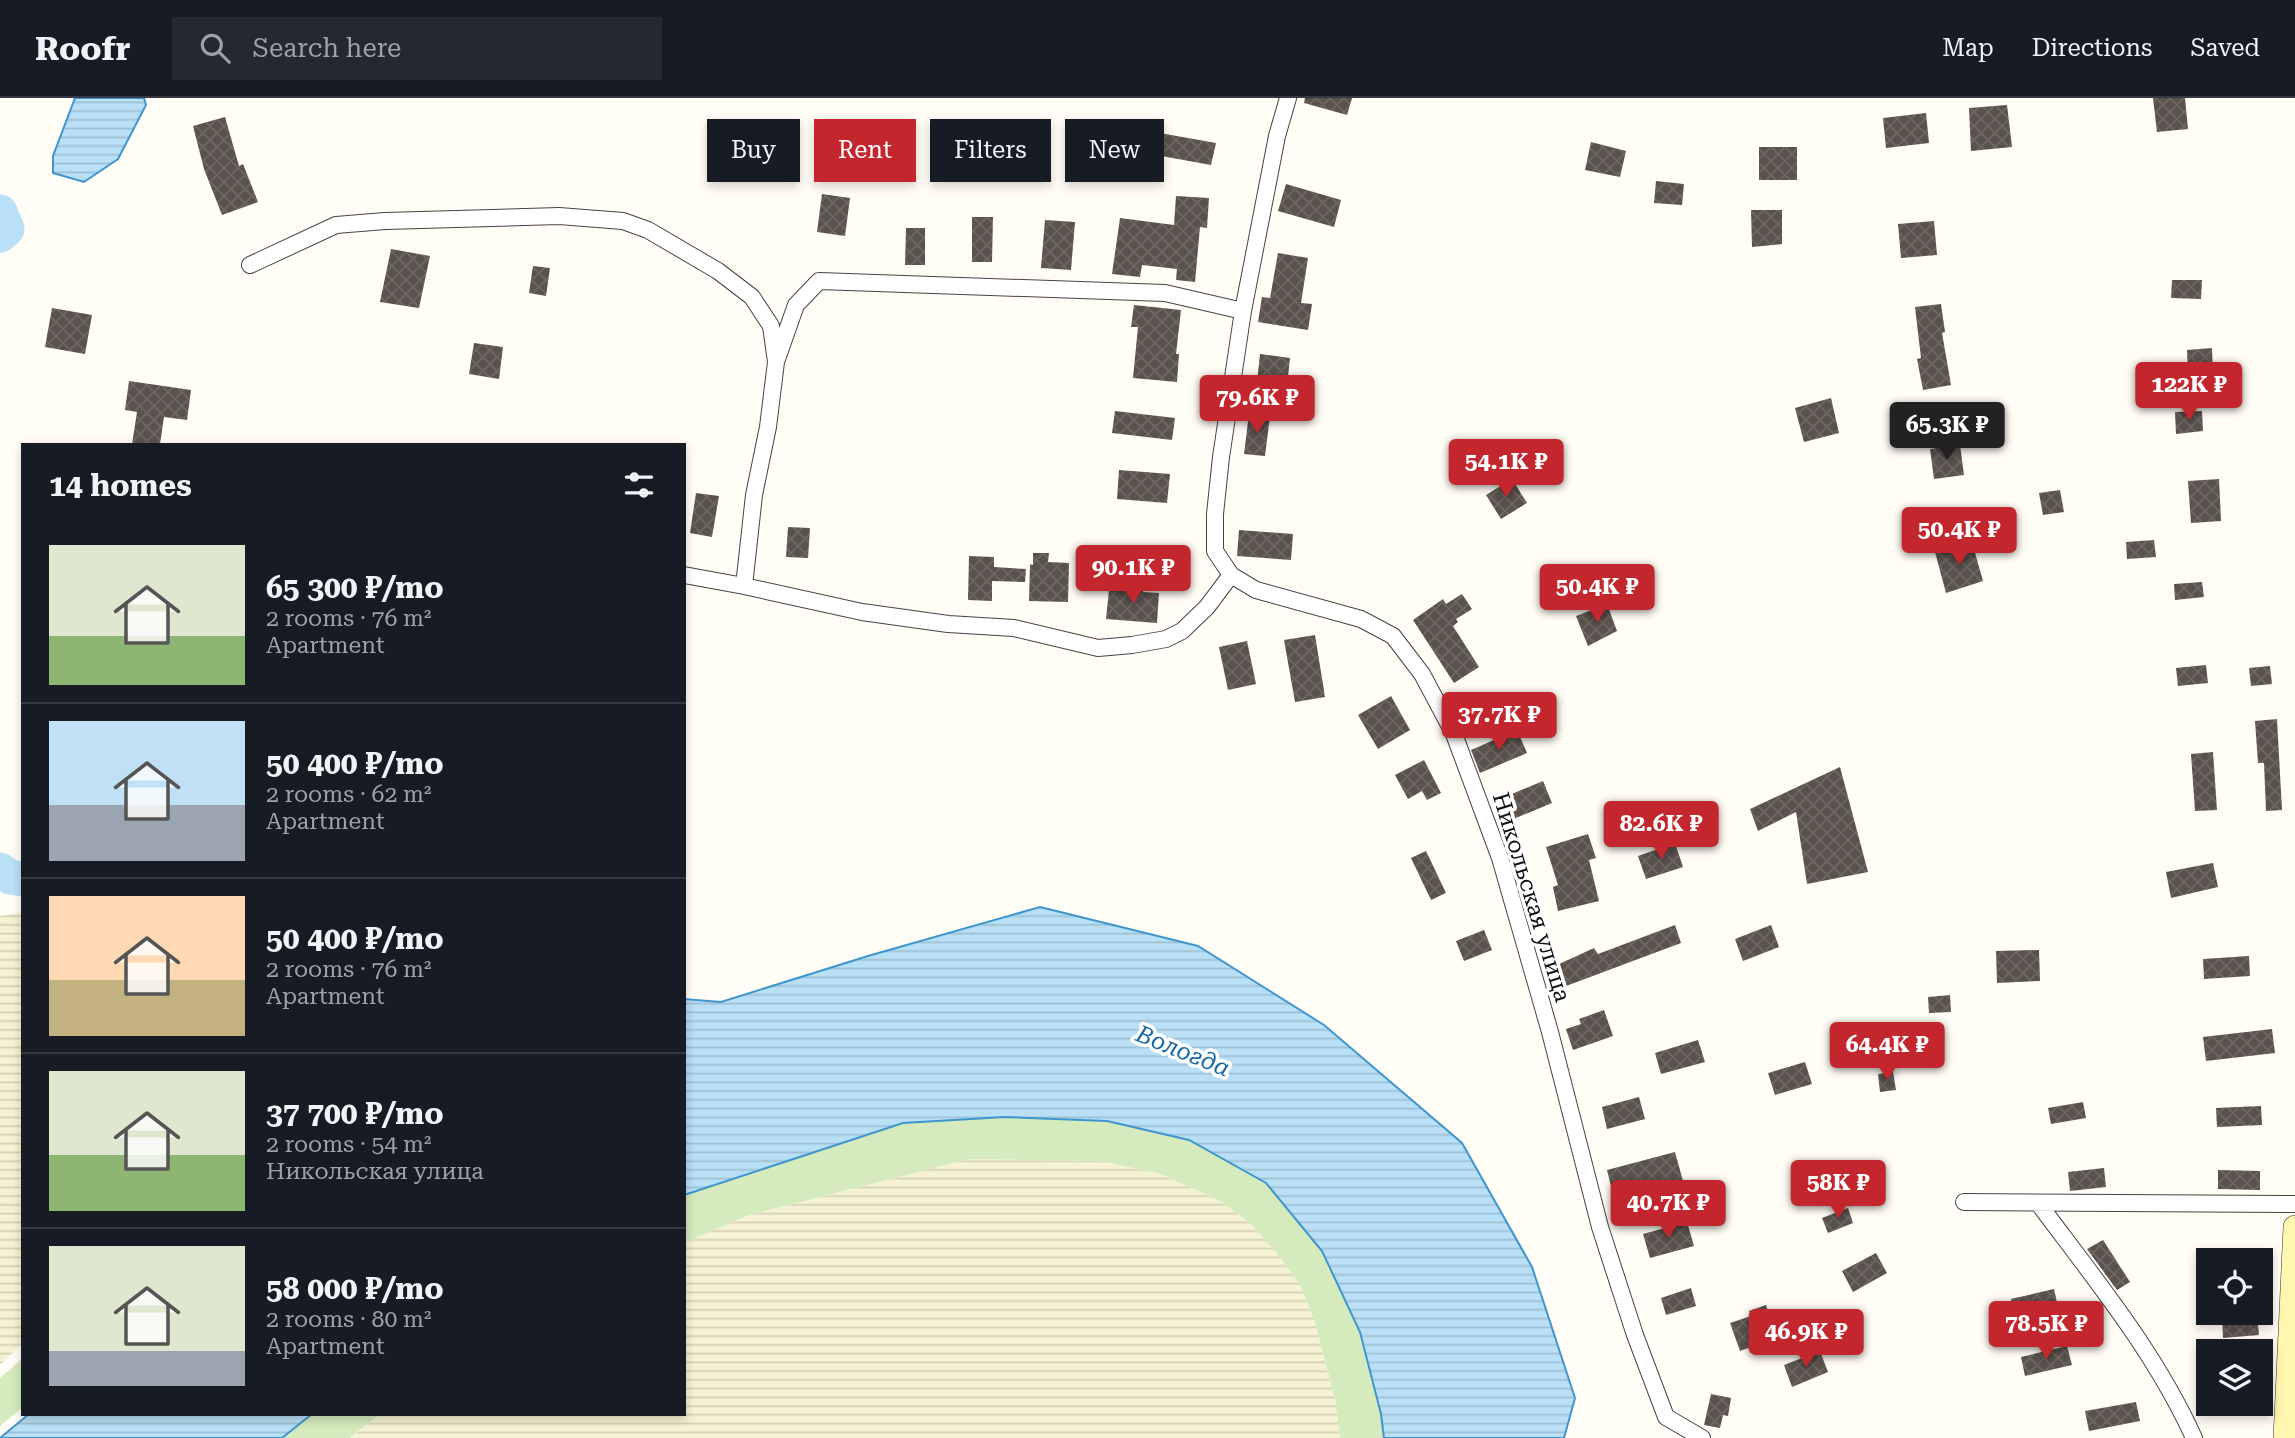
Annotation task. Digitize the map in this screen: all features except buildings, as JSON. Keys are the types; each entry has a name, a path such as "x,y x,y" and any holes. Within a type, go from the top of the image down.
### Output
{"street":[{"path":"686,575 862,612 948,624 1014,628 1098,648 1166,639 1182,631 1207,607 1231,575 1216,551 1215,514 1221,457 1243,311 1277,136 1289,98"},
{"path":"250,265 336,225 559,216 623,221 648,230 684,250 752,297 771,326 776,362"},
{"path":"744,586 754,495 768,427 776,362 796,305 819,281 1165,293 1243,311"},
{"name":"Никольская улица","path":"1231,575 1256,590 1361,619 1394,636 1422,674 1454,734 1500,858 1550,1032 1600,1227 1635,1335 1666,1417 1702,1438"},
{"path":"1964,1202 2295,1204"},
{"path":"2038,1203 2176,1398 2194,1438"},
{"path":"2285,1438 2295,1227"}],"shaded area":[{"path":"21,912 21,1345 0,1365 0,916"},
{"path":"969,1159 1100,1161 1161,1174 1222,1202 1251,1224 1277,1252 1299,1283 1314,1319 1335,1399 1340,1438 351,1438 378,1416 686,1416 686,1242 749,1215"}],"green space":[{"path":"1005,1117 1107,1121 1189,1140 1266,1183 1322,1251 1360,1332 1381,1414 1384,1438 1340,1438 1335,1399 1314,1319 1299,1283 1276,1252 1251,1224 1222,1202 1161,1174 1100,1161 969,1159 749,1215 686,1242 686,1194 903,1123"},
{"path":"21,1360 21,1409 0,1426 0,1378"},
{"path":"310,1416 378,1416 350,1438 282,1438"}],"water":[{"path":"75,98 144,98 146,105 118,159 84,182 53,173 53,156"},
{"name":"Вологда","path":"1040,907 1198,946 1324,1025 1462,1143 1532,1267 1575,1398 1564,1438 1384,1438 1381,1414 1360,1332 1322,1251 1266,1183 1189,1140 1107,1121 1005,1117 903,1123 686,1194 686,999 721,1002 868,956"},
{"path":"27,1416 310,1416 282,1438 0,1438"}],"waterway":[{"path":"0,212 7,229 0,235"},
{"path":"0,870 10,877 21,879"}]}
